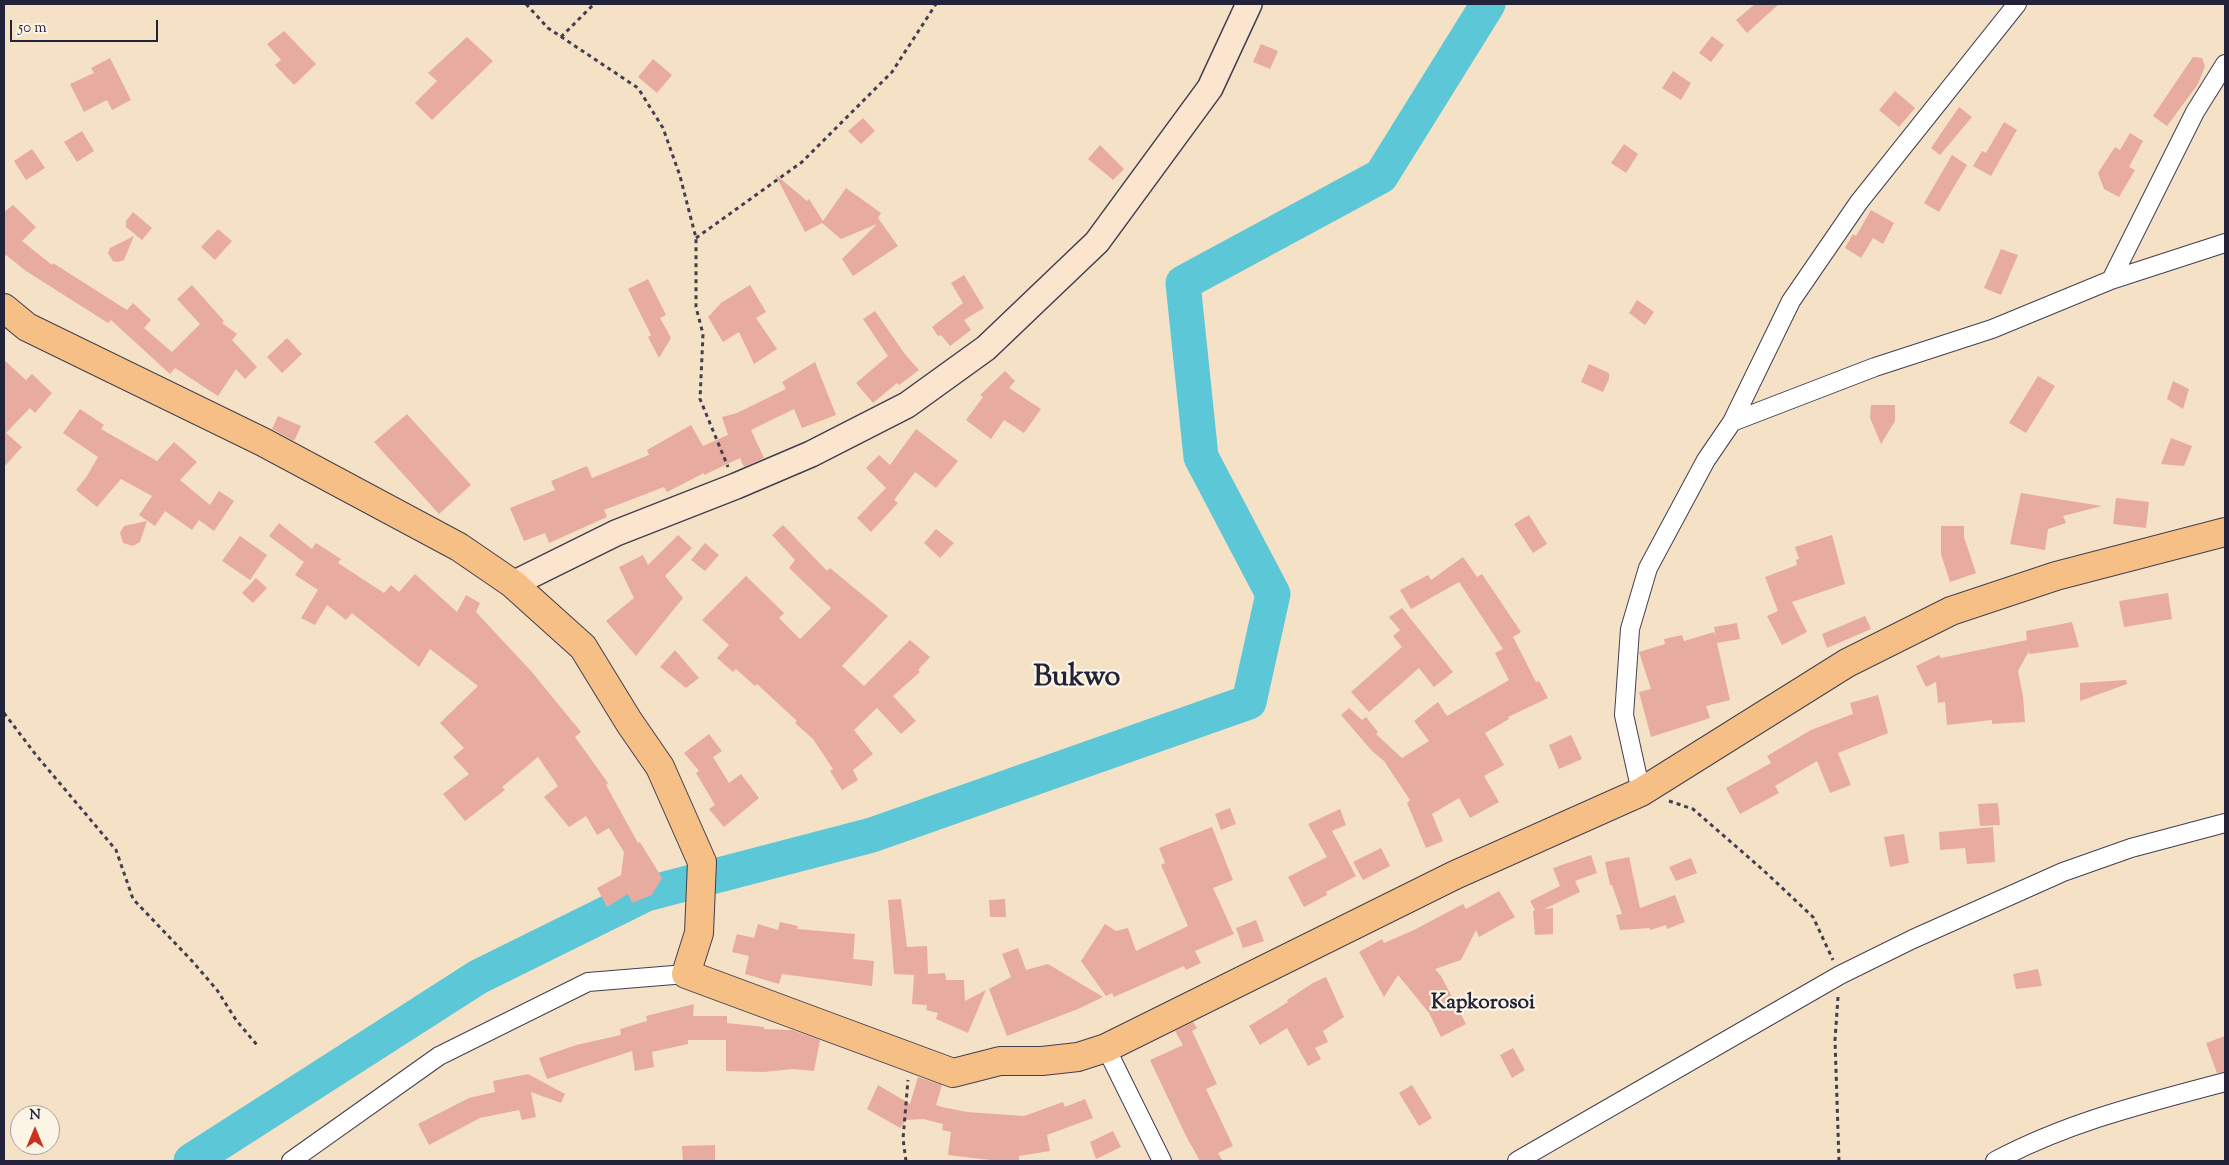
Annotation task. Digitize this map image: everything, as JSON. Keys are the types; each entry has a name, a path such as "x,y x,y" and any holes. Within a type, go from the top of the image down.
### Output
{"main road":[{"path":"513,584 616,532 736,486 811,454 906,405 986,348 1097,242 1210,88 1249,4"},
{"path":"4,308 27,327 263,442 459,547 513,584 583,647 660,767 702,862 699,933 686,974 953,1073 1000,1060 1042,1061 1078,1057 1106,1048 1455,876 1641,792 1847,663 1951,611 2056,576 2225,532"}],"street":[{"path":"1641,792 1624,715 1630,629 1648,568 1706,460 1732,422 1791,301 1859,202 2017,4"},
{"path":"2111,280 2195,112 2225,64"},
{"path":"1732,422 1875,367 1992,329 2111,280 2225,243"},
{"path":"1516,1161 1840,975 1946,923 2062,872 2131,848 2225,823"},
{"path":"292,1161 439,1056 588,982 686,974"},
{"path":"1106,1048 1162,1161"},
{"path":"1995,1161 2071,1126 2122,1109 2225,1082"}],"path":[{"path":"526,4 548,28 638,88 663,128 680,176 696,238 696,307 703,334 700,399 736,486"},
{"path":"561,37 594,4"},
{"path":"696,238 802,162 892,72 936,4"},
{"path":"4,714 116,850 133,899 194,962 217,990 236,1020 257,1046"},
{"path":"1641,792 1693,809 1762,869 1813,917 1840,975 1835,1040 1839,1161"},
{"path":"906,1161 903,1139 908,1083 908,1055"}],"building":[{"path":"1755,4 1779,4 1747,33 1736,20"},
{"path":"284,31 316,64 294,85 275,65 281,60 267,44"},
{"path":"1712,36 1724,45 1711,62 1699,53"},
{"path":"467,37 493,61 432,120 415,103 437,81 428,73"},
{"path":"1261,44 1278,51 1270,69 1253,62"},
{"path":"2193,57 2202,58 2205,66 2198,84 2167,126 2153,116"},
{"path":"110,58 131,100 112,110 107,100 84,112 70,84 94,73 91,68"},
{"path":"653,59 672,75 657,93 638,77"},
{"path":"1673,71 1691,83 1681,100 1662,88"},
{"path":"1895,91 1915,108 1899,127 1879,110"},
{"path":"1959,107 1972,117 1940,155 1931,148"},
{"path":"863,118 875,131 861,144 848,131"},
{"path":"2004,122 2017,130 1991,176 1973,166 1982,151 1986,153"},
{"path":"82,131 94,151 77,162 64,142"},
{"path":"2130,133 2143,141 2129,167 2135,170 2119,197 2104,189 2098,173 2115,147 2120,150"},
{"path":"1624,144 1638,154 1626,173 1611,163"},
{"path":"1100,145 1124,169 1113,180 1088,159"},
{"path":"32,149 45,168 26,180 14,161"},
{"path":"1952,155 1967,165 1939,212 1924,203"},
{"path":"775,174 807,201 809,199 823,221 846,188 881,213 878,218 898,246 853,276 842,259 877,224 841,239 822,223 805,232"},
{"path":"13,205 36,227 22,241 52,265 53,263 127,310 133,303 151,320 144,328 172,352 200,324 177,299 192,285 224,321 222,323 237,334 232,340 257,367 245,379 236,369 218,396 175,368 170,374 111,320 108,323 26,271 6,255 4,257 4,212"},
{"path":"1871,210 1894,223 1883,244 1873,238 1861,258 1845,248 1853,234 1856,236"},
{"path":"133,212 152,228 142,240 126,227 126,221"},
{"path":"218,229 232,241 215,260 201,247"},
{"path":"134,236 124,260 113,261 108,253 110,248"},
{"path":"2001,249 2018,255 2001,295 1984,288"},
{"path":"964,275 984,308 964,320 971,330 950,346 941,335 938,336 932,327 963,303 951,283"},
{"path":"648,279 666,315 660,318 671,338 659,358 648,337 651,335 628,289"},
{"path":"750,285 766,312 756,318 777,349 754,364 739,332 723,342 708,317 721,303"},
{"path":"1637,300 1654,312 1645,325 1629,313"},
{"path":"875,311 904,353 919,370 899,385 897,383 873,403 856,383 888,356 863,319"},
{"path":"287,338 302,354 282,373 267,357"},
{"path":"4,360 26,380 32,374 52,393 35,413 30,408 6,433 22,447 4,467"},
{"path":"815,362 836,415 802,428 794,409 751,430 764,458 744,467 740,458 704,475 704,473 667,492 664,487 604,510 607,517 549,543 545,533 524,541 510,508 555,490 551,481 587,466 592,478 649,455 647,450 691,425 703,446 728,435 722,417 737,413 786,389 782,382"},
{"path":"1589,364 1609,373 1609,379 1603,392 1581,382"},
{"path":"1005,371 1015,381 1009,388 1041,409 1024,433 1004,420 991,439 966,420 983,397 980,395"},
{"path":"2038,376 2055,386 2026,433 2009,423"},
{"path":"2173,381 2189,389 2183,409 2167,399"},
{"path":"1871,405 1895,405 1895,421 1881,444 1870,418"},
{"path":"80,409 104,425 101,429 157,461 174,442 197,462 180,480 210,505 219,491 234,501 214,531 199,520 192,530 165,511 155,526 139,515 152,496 121,479 97,507 76,490 98,457 63,433"},
{"path":"407,414 471,485 439,514 374,442"},
{"path":"278,416 301,426 294,441 272,429"},
{"path":"916,429 958,461 936,488 915,472 894,500 898,503 871,532 857,518 886,488 866,468 879,455 890,465"},
{"path":"2171,438 2192,446 2184,466 2161,464"},
{"path":"2021,493 2102,506 2063,516 2066,523 2048,529 2045,550 2010,544"},
{"path":"2116,498 2149,502 2146,528 2113,524"},
{"path":"1529,515 1547,544 1533,553 1514,524"},
{"path":"147,521 140,542 133,546 123,543 120,533 124,526"},
{"path":"279,523 312,549 316,543 341,559 338,563 384,593 391,585 399,592 415,574 457,612 466,595 480,603 476,612 531,671 581,732 575,737 608,783 606,785 638,843 640,842 662,878 652,895 632,903 628,894 607,907 597,888 621,875 624,852 609,828 597,835 586,816 569,827 544,797 558,786 538,757 502,787 505,790 465,821 443,794 469,774 453,757 464,748 440,723 478,686 430,649 419,667 352,613 346,620 327,605 315,625 301,618 318,590 295,575 304,562 269,536"},
{"path":"783,525 827,571 830,568 888,616 842,666 864,686 910,640 930,657 918,670 920,672 893,696 916,721 901,734 877,708 854,730 873,754 853,770 858,780 842,790 830,771 833,769 813,739 795,723 797,721 757,684 755,686 736,669 733,672 717,658 729,645 702,620 746,576 784,613 779,618 800,639 831,608 789,568 795,560 772,535"},
{"path":"1941,526 1964,526 1964,537 1976,573 1950,582 1941,554"},
{"path":"936,529 954,543 940,558 924,543"},
{"path":"678,535 692,548 665,576 683,598 636,656 606,621 634,598 619,567 643,555 648,565"},
{"path":"1832,535 1845,584 1792,602 1807,632 1782,645 1767,616 1778,611 1765,577 1797,565 1796,560 1799,559 1795,547"},
{"path":"240,536 267,555 250,580 222,561"},
{"path":"705,543 719,555 705,571 691,560"},
{"path":"1463,557 1477,577 1482,574 1521,632 1513,637 1536,682 1539,681 1548,698 1508,717 1509,719 1485,733 1504,765 1484,776 1499,802 1470,818 1459,798 1432,814 1443,841 1426,848 1407,803 1410,800 1384,761 1372,751 1341,715 1349,708 1362,720 1366,717 1378,732 1376,734 1402,758 1429,741 1414,721 1438,702 1447,716 1509,680 1495,653 1503,649 1459,582 1411,609 1400,590 1428,575 1431,580"},
{"path":"256,578 267,588 253,603 242,593"},
{"path":"2168,593 2172,619 2124,627 2119,601"},
{"path":"1402,608 1453,672 1434,687 1419,668 1369,712 1351,692 1402,647 1393,636 1400,630 1389,617"},
{"path":"1865,616 1871,629 1827,648 1822,634"},
{"path":"2072,622 2079,647 2029,654 2029,651 2018,671 2023,696 2025,722 1992,724 1992,720 1947,725 1945,702 1938,703 1936,682 1926,687 1916,666 1939,655 1941,658 2027,640 2026,631"},
{"path":"1737,623 1740,639 1717,643 1730,700 1706,706 1710,718 1651,737 1639,692 1651,689 1639,652 1665,644 1664,639 1682,635 1684,641 1714,632 1716,638 1714,627"},
{"path":"675,650 699,678 686,688 660,667"},
{"path":"2126,680 2127,684 2080,701 2080,683"},
{"path":"1878,695 1888,733 1838,753 1851,785 1830,793 1817,761 1775,786 1779,793 1740,814 1726,788 1771,763 1767,756 1811,730 1853,714 1850,703"},
{"path":"709,734 722,751 713,757 729,783 741,774 759,798 724,827 709,809 715,805 696,773 699,771 684,753"},
{"path":"1571,735 1582,759 1559,769 1549,745"},
{"path":"1998,803 2000,825 1980,826 1978,804"},
{"path":"1230,808 1236,824 1221,830 1215,814"},
{"path":"1340,809 1346,825 1332,831 1356,876 1326,892 1327,895 1304,907 1288,877 1327,857 1308,824"},
{"path":"1212,827 1233,880 1213,888 1234,934 1195,951 1201,963 1186,970 1184,966 1114,997 1112,993 1106,996 1081,961 1105,924 1116,931 1128,928 1136,951 1188,926 1161,865 1165,863 1159,848"},
{"path":"1993,827 1995,862 1967,864 1965,848 1940,850 1939,832"},
{"path":"1904,834 1909,863 1890,867 1884,837"},
{"path":"1381,848 1390,866 1363,880 1353,862"},
{"path":"1591,855 1597,873 1575,881 1580,892 1544,909 1553,908 1553,934 1535,935 1533,911 1535,910 1530,901 1560,886 1553,868"},
{"path":"1629,857 1640,908 1675,895 1685,922 1667,929 1666,925 1650,930 1650,928 1620,930 1616,915 1622,914 1612,885 1610,885 1605,862"},
{"path":"1691,858 1697,873 1676,881 1669,867"},
{"path":"1499,891 1515,917 1479,937 1476,930 1461,960 1435,969 1441,976 1466,1024 1441,1037 1429,1013 1398,975 1384,997 1359,952 1382,939 1384,943 1414,930 1463,904 1466,909"},
{"path":"901,899 907,947 927,946 928,974 945,973 946,980 964,980 965,1001 986,990 968,1033 936,1019 938,1013 926,1010 927,1005 912,1004 914,975 894,974 888,900"},
{"path":"1005,899 1006,917 990,917 989,900"},
{"path":"1256,920 1264,941 1243,948 1236,928"},
{"path":"780,922 798,926 797,929 855,934 853,959 874,961 872,986 782,974 779,984 745,974 749,956 732,952 737,934 754,938 758,924 778,930"},
{"path":"1018,948 1026,970 1048,964 1103,997 1078,1009 1007,1036 989,989 1011,977 1002,954"},
{"path":"2038,969 2042,986 2016,989 2013,974"},
{"path":"1326,977 1344,1017 1323,1031 1328,1042 1315,1048 1321,1059 1308,1066 1287,1028 1260,1045 1249,1026 1288,1002 1287,1000 1313,983"},
{"path":"694,1004 693,1016 727,1016 727,1023 764,1027 764,1029 792,1030 820,1040 814,1071 793,1069 764,1072 726,1071 726,1040 688,1040 688,1044 652,1052 654,1067 635,1071 632,1051 547,1079 539,1058 576,1045 621,1035 620,1029 647,1021 646,1016"},
{"path":"1193,1022 1197,1028 1192,1031 1217,1084 1206,1089 1233,1146 1218,1153 1223,1161 1200,1161 1150,1060 1183,1045 1175,1031"},
{"path":"2225,1036 2225,1072 2217,1073 2206,1043"},
{"path":"1513,1048 1525,1070 1512,1078 1500,1055"},
{"path":"528,1074 565,1094 561,1103 531,1092 536,1117 522,1120 519,1110 480,1118 429,1145 418,1124 469,1098 495,1092 493,1081"},
{"path":"918,1077 942,1085 936,1105 942,1107 967,1112 1024,1116 1063,1102 1065,1107 1085,1099 1093,1118 1047,1135 1050,1151 1019,1156 1019,1160 999,1161 948,1155 951,1132 942,1130 943,1124 923,1119 906,1120 900,1128 867,1109 878,1085 910,1104"},
{"path":"1412,1085 1432,1118 1419,1126 1399,1093"},
{"path":"1113,1131 1121,1147 1096,1159 1090,1142"},
{"path":"715,1145 715,1161 683,1161 682,1146"}],"waterway":[{"path":"191,1161 478,977 646,894 872,835 1249,702 1273,594 1201,457 1183,283 1381,176 1488,4"}],"district":[{"name":"Bukwo","path":"1077,680"},
{"name":"Kapkorosoi","path":"1483,1004"}]}
